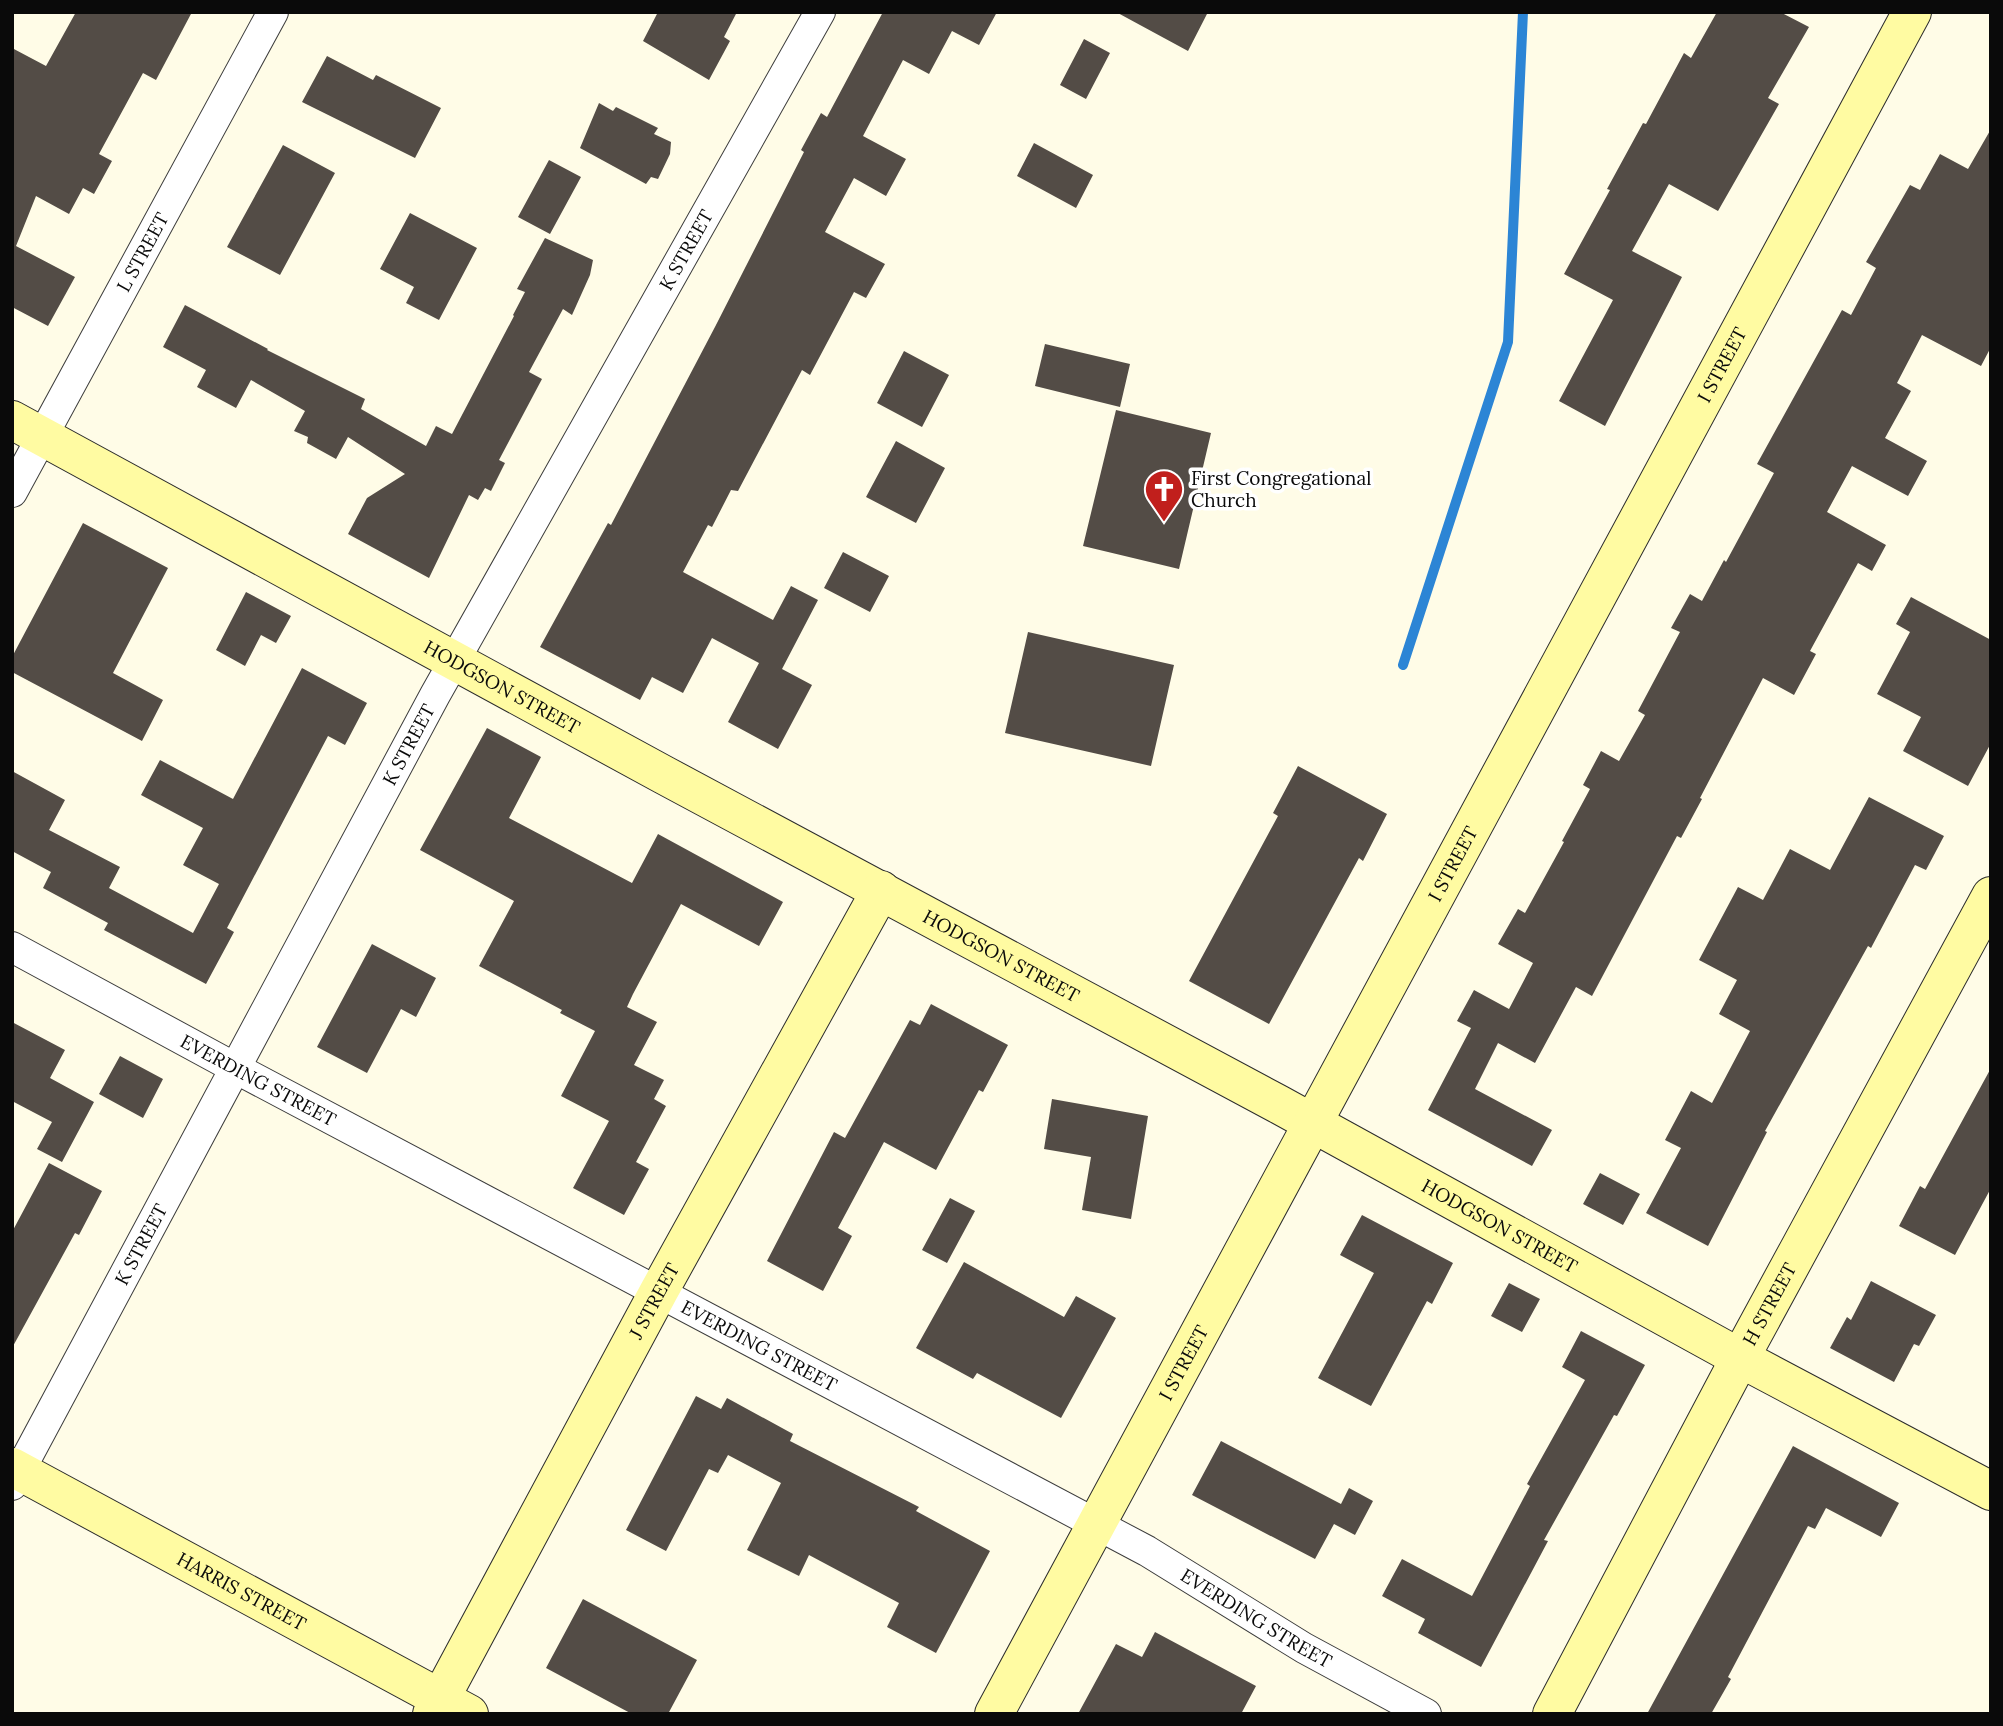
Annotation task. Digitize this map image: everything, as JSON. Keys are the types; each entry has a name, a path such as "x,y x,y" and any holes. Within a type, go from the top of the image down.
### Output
{"street":[{"name":"L STREET","path":"12,492 28,428 273,12"},
{"name":"K STREET","path":"15,1474 237,1069 454,660 820,12"},
{"name":"I STREET","path":"994,1714 1912,12"},
{"name":"HODGSON STREET","path":"28,428 1312,1123 1740,1358 1991,1491"},
{"name":"J STREET","path":"447,1709 659,1292 881,890"},
{"name":"H STREET","path":"1552,1714 1740,1358 1991,896"},
{"name":"EVERDING STREET","path":"12,947 1147,1551 1304,1648 1426,1714"},
{"name":"HARRIS STREET","path":"15,1474 447,1709"}],"building":[{"path":"76,12 192,12 156,80 143,73 99,154 112,161 94,194 83,188 69,214 36,196 16,246 75,277 48,326 12,307 12,48 46,66"},
{"path":"658,12 737,12 724,37 730,41 709,80 643,41"},
{"path":"883,12 997,12 979,45 952,31 929,74 903,60 863,136 906,159 886,196 854,178 825,232 885,264 866,298 854,292 810,375 802,370 738,491 731,490 712,527 708,525 683,572 773,620 791,586 818,600 782,669 812,685 778,749 728,722 759,663 712,638 683,693 652,677 640,700 540,647 608,523 611,525 804,152 801,150 821,113 827,117"},
{"path":"1116,12 1208,12 1188,51"},
{"path":"1717,12 1780,12 1809,27 1768,98 1779,104 1718,211 1669,184 1632,251 1682,277 1605,426 1559,401 1613,300 1564,274 1643,123 1646,124 1684,53 1691,58"},
{"path":"1084,39 1110,53 1086,99 1060,85"},
{"path":"327,56 373,80 376,75 441,108 415,158 302,102"},
{"path":"599,103 613,111 616,107 658,128 654,134 671,142 670,154 658,179 651,177 646,184 580,148"},
{"path":"1991,129 1991,347 1981,366 1922,335 1897,383 1911,391 1885,438 1927,461 1908,496 1852,466 1827,512 1886,545 1872,571 1858,563 1810,651 1816,654 1794,695 1763,678 1700,798 1702,799 1681,838 1677,836 1592,996 1576,987 1535,1063 1498,1043 1475,1089 1552,1130 1532,1166 1428,1110 1471,1028 1457,1021 1474,990 1509,1009 1533,963 1498,944 1518,909 1525,913 1564,842 1562,841 1590,789 1583,785 1601,751 1619,761 1645,715 1638,711 1680,632 1671,628 1690,594 1702,601 1724,560 1726,562 1774,473 1757,464 1842,310 1851,315 1876,268 1866,262 1910,185 1920,190 1940,154 1968,169"},
{"path":"1034,143 1093,175 1076,208 1017,176"},
{"path":"283,145 335,173 280,275 227,247"},
{"path":"549,160 581,177 550,234 518,217"},
{"path":"410,213 477,248 439,320 406,303 414,287 380,269"},
{"path":"545,238 593,260 590,275 572,315 563,309 529,372 542,379 499,460 505,463 491,491 485,488 478,500 469,495 429,578 348,534 367,498 405,474 348,437 336,459 307,443 308,437 294,431 305,411 251,380 236,408 197,387 206,370 163,347 185,305 365,399 361,409 426,446 436,426 452,434 514,316 525,292 517,289"},
{"path":"1045,344 1130,364 1120,407 1035,386"},
{"path":"904,351 949,375 922,427 877,403"},
{"path":"1116,410 1211,433 1179,569 1083,546"},
{"path":"896,441 945,468 916,523 866,497"},
{"path":"83,523 168,568 113,673 163,700 142,741 12,672 12,657"},
{"path":"843,552 889,576 870,612 824,588"},
{"path":"246,592 291,616 276,643 261,635 245,666 216,650"},
{"path":"1911,597 1991,640 1991,743 1968,786 1903,751 1921,717 1877,694 1910,632 1896,624"},
{"path":"1028,632 1174,665 1151,766 1005,733"},
{"path":"302,668 367,703 345,745 328,736 227,928 234,932 206,984 104,930 108,923 43,888 51,872 12,851 12,771 65,800 49,830 120,867 109,888 193,933 219,884 183,865 203,828 141,795 160,760 233,799"},
{"path":"487,728 541,757 509,818 632,883 658,834 783,902 759,946 681,904 633,994 627,1007 657,1022 634,1065 664,1080 654,1099 666,1106 636,1162 649,1169 624,1215 573,1188 609,1121 561,1096 595,1031 560,1013 562,1010 479,966 514,901 420,850"},
{"path":"1298,766 1387,814 1363,861 1359,858 1269,1024 1189,981 1278,816 1273,813"},
{"path":"1869,797 1944,836 1926,870 1915,865 1871,948 1868,946 1765,1131 1767,1132 1708,1246 1646,1213 1681,1148 1665,1140 1691,1091 1712,1103 1750,1031 1719,1014 1737,980 1699,960 1738,887 1763,900 1790,849 1830,870"},
{"path":"372,944 436,978 416,1017 401,1009 367,1073 317,1047"},
{"path":"931,1004 1008,1045 983,1092 979,1090 936,1170 884,1142 838,1228 852,1236 823,1291 767,1261 834,1132 845,1138 910,1020 920,1025"},
{"path":"12,1022 65,1050 50,1078 94,1102 62,1162 37,1149 52,1122 12,1101"},
{"path":"120,1056 163,1079 143,1118 99,1094"},
{"path":"1991,1068 1991,1188 1955,1255 1899,1226 1920,1186 1925,1189"},
{"path":"1052,1099 1148,1116 1131,1219 1082,1210 1091,1157 1044,1149"},
{"path":"49,1163 102,1191 79,1235 75,1233 12,1348 12,1232"},
{"path":"1600,1173 1640,1194 1623,1225 1583,1204"},
{"path":"950,1198 975,1211 947,1263 922,1250"},
{"path":"1362,1215 1453,1263 1432,1304 1427,1301 1371,1406 1318,1378 1374,1273 1340,1255"},
{"path":"964,1262 1064,1317 1076,1296 1116,1318 1061,1418 977,1373 973,1379 916,1348"},
{"path":"1871,1281 1936,1315 1919,1346 1914,1344 1894,1382 1830,1348 1847,1317 1851,1320"},
{"path":"1509,1283 1540,1299 1522,1332 1491,1316"},
{"path":"1581,1331 1645,1365 1544,1540 1548,1541 1481,1667 1418,1633 1425,1619 1382,1596 1402,1559 1472,1596 1530,1486 1527,1484 1585,1380 1562,1367"},
{"path":"696,1396 721,1409 727,1398 793,1434 790,1441 919,1507 916,1511 990,1551 936,1653 887,1627 899,1603 809,1555 799,1576 747,1550 781,1483 728,1455 718,1473 709,1469 666,1551 626,1530"},
{"path":"1221,1441 1341,1504 1349,1488 1373,1501 1355,1535 1334,1524 1315,1559 1192,1495"},
{"path":"1793,1446 1899,1503 1881,1537 1826,1508 1815,1529 1808,1526 1711,1714 1647,1714"},
{"path":"583,1599 697,1660 668,1714 632,1714 546,1668"},
{"path":"1155,1632 1256,1686 1241,1714 1078,1714 1116,1644 1142,1657"}],"waterway":[{"path":"1403,665 1508,342 1523,12"}],"place":[{"name":"First Congregational Church","path":"1164,523"}]}
